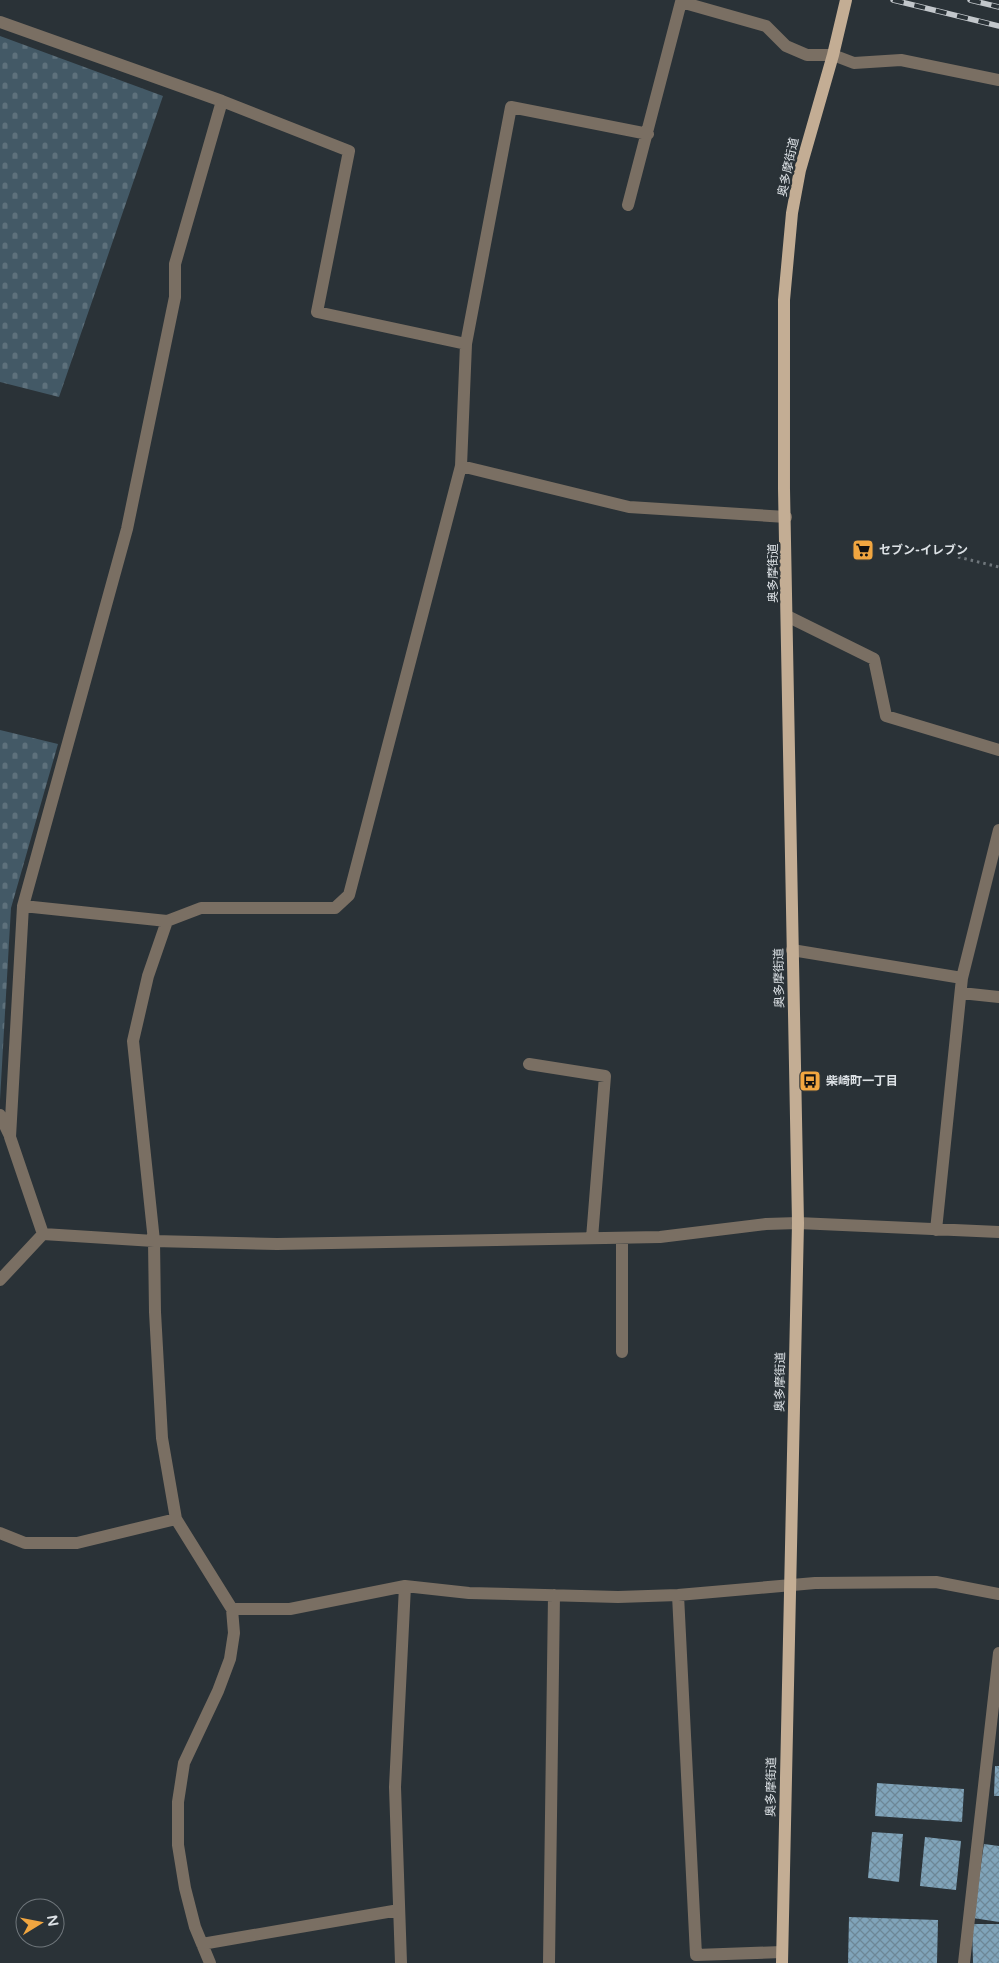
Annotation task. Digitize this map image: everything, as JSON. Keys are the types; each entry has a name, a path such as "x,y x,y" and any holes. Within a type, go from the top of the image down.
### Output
{"main road":[{"name":"奥多摩街道","path":"782,1958 788,1586 798,1223 783,352 787,257 800,170 833,55 846,0"}],"street":[{"path":"628,205 681,2 766,26 786,46 807,56 833,55 854,62 901,60 999,80"},
{"path":"0,22 222,101 349,151 317,312 466,344"},
{"path":"10,1137 23,906 127,529 175,298 175,264 222,101"},
{"path":"23,906 167,921 201,908 335,908 349,895 462,466 466,344 510,107 648,134"},
{"path":"462,466 629,507 786,517"},
{"path":"787,616 874,659 886,716 999,750"},
{"path":"936,1230 962,978 999,830"},
{"path":"167,921 148,976 133,1041 154,1241 155,1312 162,1438 176,1519 232,1609 234,1633 230,1659 218,1691 184,1763 178,1802 178,1845 185,1888 195,1927 210,1963"},
{"path":"792,950 962,978"},
{"path":"961,994 999,997"},
{"path":"529,1064 605,1076 592,1238"},
{"path":"0,1115 10,1137 43,1234"},
{"path":"43,1234 154,1241 277,1244 660,1237 766,1224 798,1223 999,1232"},
{"path":"0,1280 43,1234"},
{"path":"622,1238 622,1352"},
{"path":"0,1533 25,1544 77,1544 176,1519"},
{"path":"232,1609 290,1609 405,1586 469,1593 618,1597 678,1595 815,1583 936,1582 999,1594"},
{"path":"401,1963 395,1787 405,1586"},
{"path":"549,1963 554,1595"},
{"path":"678,1595 696,1955 782,1958"},
{"path":"964,1963 999,1653"},
{"path":"202,1944 399,1910"}],"path":[{"path":"958,557 999,567"}],"green space":[{"path":"0,36 163,96 59,397 0,382"},
{"path":"0,730 58,744 11,908 0,1100"}],"building":[{"path":"995,1766 999,1766 999,1796 994,1796"},
{"path":"877,1783 964,1789 962,1822 875,1816"},
{"path":"872,1832 903,1834 899,1882 868,1878"},
{"path":"925,1837 961,1841 956,1890 920,1886"},
{"path":"984,1844 999,1846 999,1922 973,1918"},
{"path":"849,1917 938,1920 937,1963 848,1963"},
{"path":"972,1924 999,1924 999,1963 973,1963"}],"railway":[{"path":"893,0 999,26"},
{"path":"970,0 999,7"}],"place":[{"name":"セブン-イレブン","path":"863,550"},
{"name":"柴崎町一丁目","path":"810,1081"}]}
